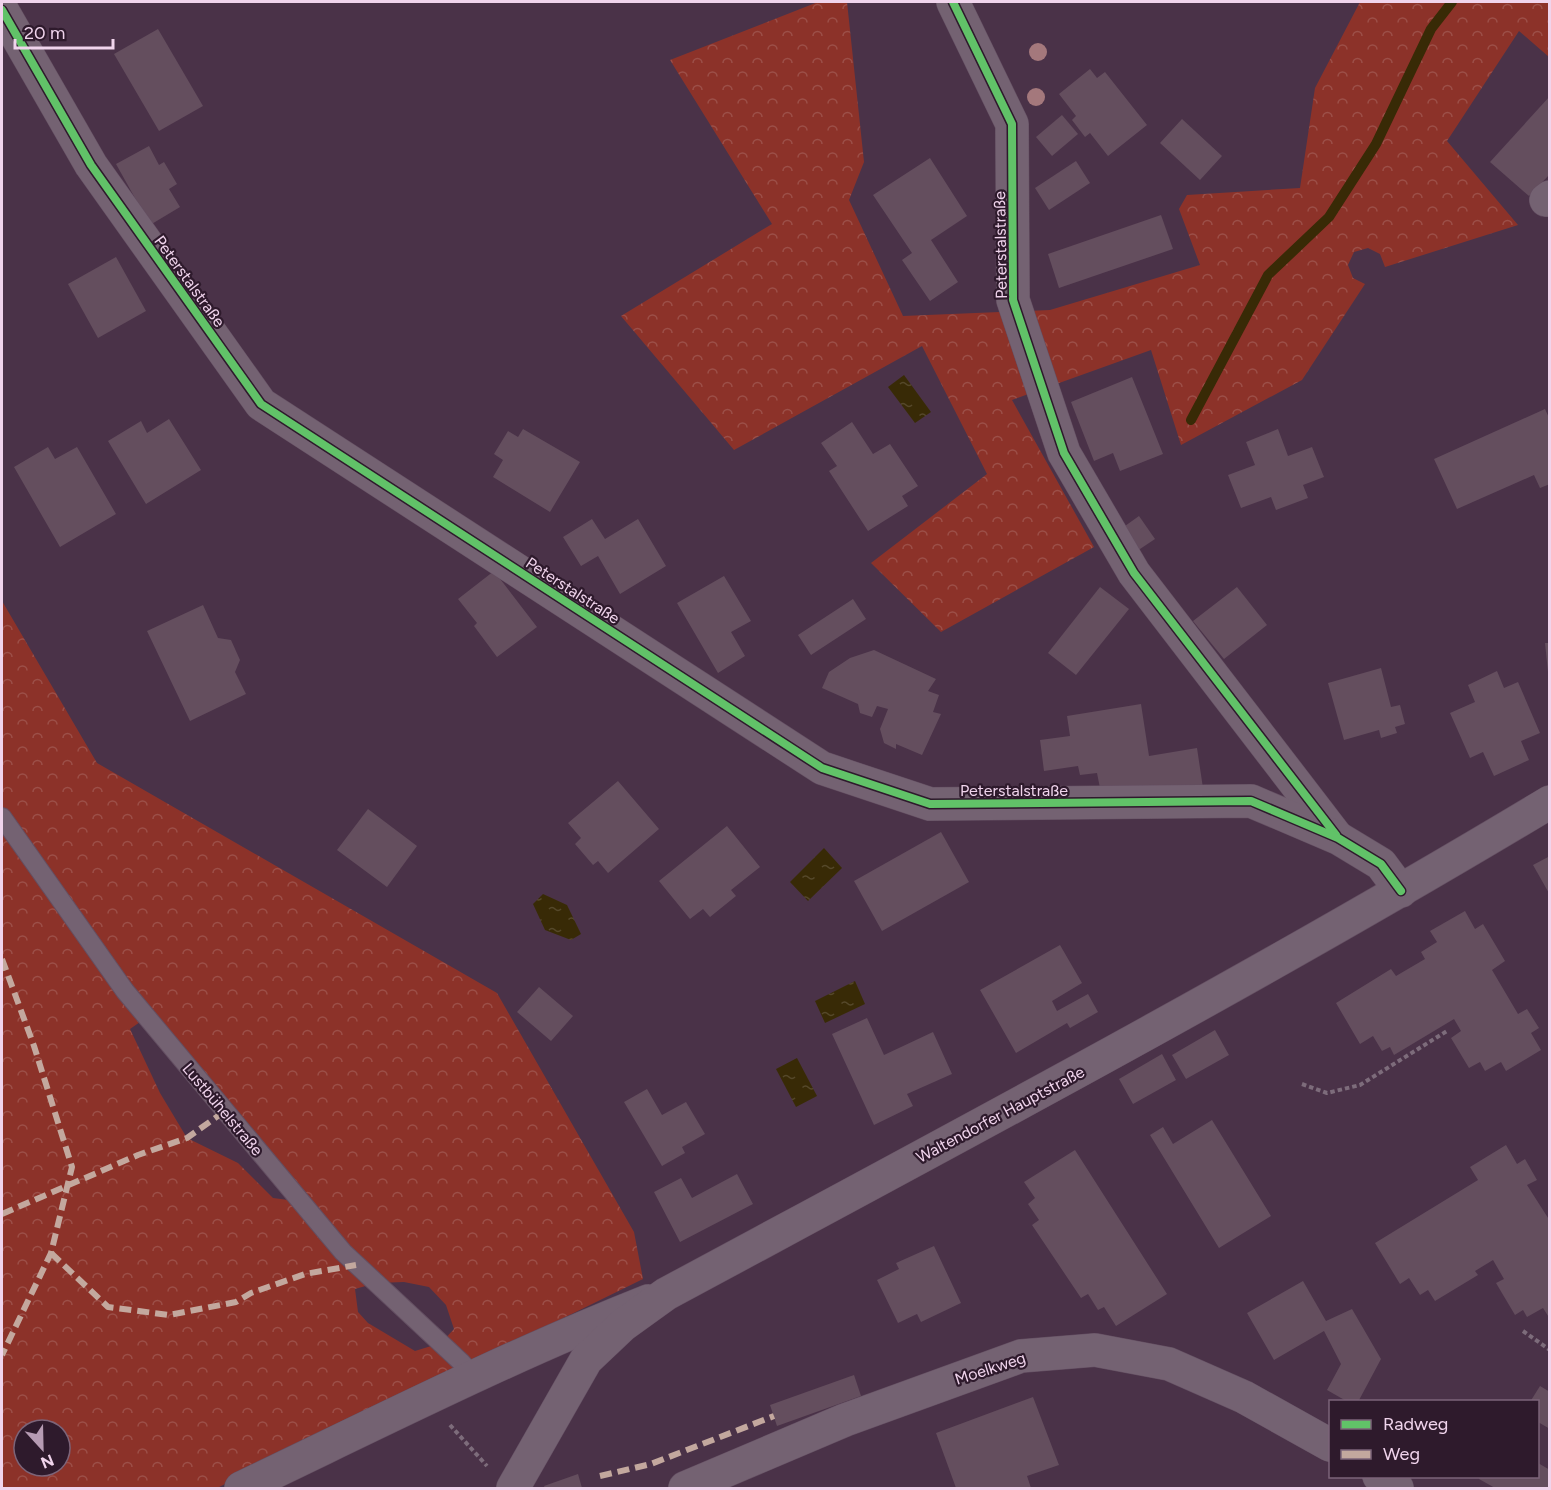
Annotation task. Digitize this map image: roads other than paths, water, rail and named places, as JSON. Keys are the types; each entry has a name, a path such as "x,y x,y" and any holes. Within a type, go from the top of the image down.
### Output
{"street":[{"name":"Peterstalstraße","path":"953,2 1012,124 1013,300 1064,453 1134,573 1338,837"},
{"name":"Peterstalstraße","path":"2,10 91,165 261,404 822,768 930,804 1251,801 1338,837 1381,864 1401,891"},
{"name":"Waltendorfer Hauptstraße","path":"513,1488 586,1360 623,1325 666,1294 1084,1069 1401,891 1550,802"},
{"path":"241,1488 474,1377 600,1320 666,1294"},
{"name":"Moelkweg","path":"685,1488 844,1420 1021,1356 1095,1350 1169,1364 1244,1397 1329,1444"},
{"path":"1382,1478 1397,1488"}],"lane":[{"name":"Lustbühelstraße","path":"2,817 125,991 335,1243 474,1377"}],"water":[{"path":"904,375 931,412 915,423 888,387"},
{"path":"824,848 842,868 808,901 790,882"},
{"path":"543,894 567,905 581,934 571,940 545,930 533,904"},
{"path":"855,981 865,1004 825,1023 815,1001"},
{"path":"797,1058 817,1096 796,1107 776,1069"}],"waterway":[{"path":"1191,420 1268,275 1329,217 1376,144 1431,29 1452,2"}]}
